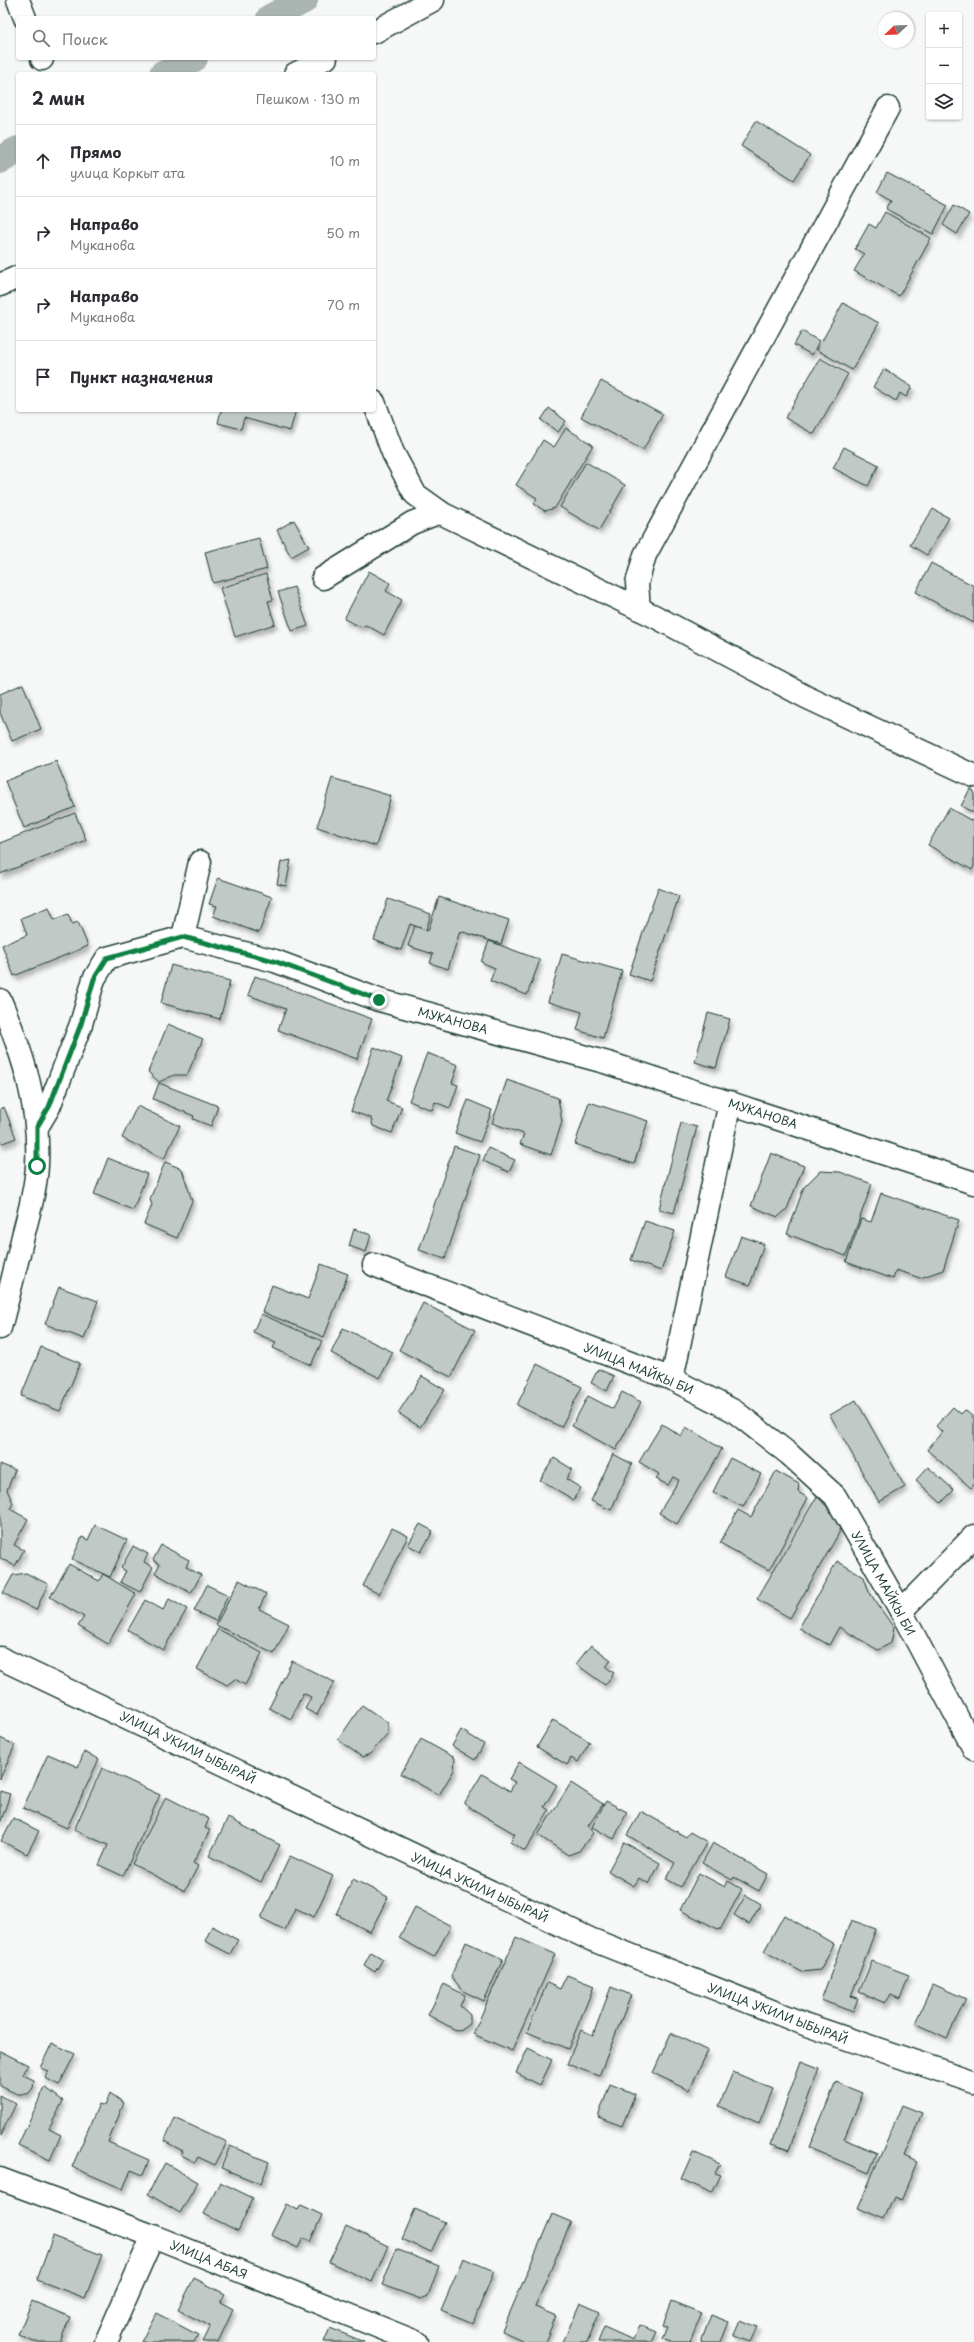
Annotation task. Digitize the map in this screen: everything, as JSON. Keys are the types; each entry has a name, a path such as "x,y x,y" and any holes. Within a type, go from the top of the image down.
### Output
{"street":[{"path":"18,0 24,16"},
{"path":"376,31 432,0"},
{"path":"299,72 322,60"},
{"path":"639,609 637,583 645,556 888,108"},
{"path":"0,285 16,279"},
{"path":"376,407 393,454 414,494 440,512 639,609 806,697 974,776"},
{"path":"323,578 405,527 440,512"},
{"path":"37,1127 49,1107 81,1024 94,979 107,958 183,937 200,862"},
{"name":"МУКАНОВА","path":"183,937 274,961 379,1000 608,1063 974,1183"},
{"path":"0,1000 20,1046 30,1083 37,1127 37,1166 29,1212 0,1328"},
{"path":"672,1379 730,1102"},
{"name":"УЛИЦА МАЙКЫ БИ","path":"374,1265 672,1379 734,1411 789,1454 835,1496 901,1611 974,1749"},
{"path":"901,1611 974,1536"},
{"name":"УЛИЦА УКИЛИ ЫБЫРАЙ","path":"0,1658 590,1939 807,2025 974,2082"},
{"name":"УЛИЦА АБАЯ","path":"0,2179 153,2236 416,2342"},
{"path":"106,2342 153,2236"}],"building":[{"path":"756,121 810,155 794,180 741,146"},
{"path":"887,173 948,205 933,234 886,209 891,200 877,192"},
{"path":"954,205 969,214 957,234 943,225"},
{"path":"885,212 931,238 899,296 854,271 864,254 855,249 869,224 876,228"},
{"path":"843,303 879,323 852,370 817,350"},
{"path":"802,331 819,341 812,355 794,345"},
{"path":"820,358 848,374 814,434 785,418"},
{"path":"884,369 912,387 906,397 900,393 896,401 873,387"},
{"path":"601,381 663,414 643,450 581,417"},
{"path":"549,408 566,421 558,432 541,420"},
{"path":"221,412 295,412 290,431 244,418 241,429 218,423"},
{"path":"566,428 593,445 555,508 545,511 534,504 537,498 516,485 543,440 554,447"},
{"path":"844,447 879,465 868,486 833,468"},
{"path":"586,462 625,485 599,530 560,507"},
{"path":"933,509 949,518 927,555 910,545"},
{"path":"294,520 309,547 291,557 277,530"},
{"path":"259,538 267,569 213,583 205,552"},
{"path":"931,563 974,586 974,623 916,592"},
{"path":"369,571 390,583 386,591 402,600 384,635 366,625 361,627 344,619"},
{"path":"266,574 273,600 268,601 275,624 235,637 220,588"},
{"path":"294,587 308,626 292,631 278,592"},
{"path":"23,684 41,729 12,741 0,713 0,694"},
{"path":"56,761 75,807 24,828 5,781"},
{"path":"332,778 391,796 376,846 317,827"},
{"path":"970,789 974,791 974,813 961,806"},
{"path":"949,808 974,822 974,866 972,870 928,845"},
{"path":"75,813 86,840 0,874 0,843"},
{"path":"291,860 286,886 277,884 281,862"},
{"path":"218,878 272,897 259,933 213,916 217,906 209,904"},
{"path":"658,888 679,896 650,981 629,974"},
{"path":"439,897 509,920 501,944 460,931 448,969 430,963 433,954 408,946 415,926 428,931"},
{"path":"388,899 431,914 426,930 410,924 401,950 374,940"},
{"path":"49,907 54,920 68,914 72,924 78,922 88,946 14,976 2,945 27,935 21,918"},
{"path":"489,941 540,960 527,995 490,981 495,968 481,962"},
{"path":"562,954 622,971 603,1038 577,1030 582,1012 548,1002"},
{"path":"171,965 230,981 220,1019 161,1003"},
{"path":"255,976 372,1019 357,1059 278,1030 286,1009 248,995"},
{"path":"708,1013 730,1019 716,1068 695,1062"},
{"path":"168,1024 203,1039 187,1075 174,1075 159,1082 148,1072"},
{"path":"374,1047 402,1058 386,1101 402,1107 392,1133 373,1126 371,1118 351,1111"},
{"path":"427,1053 458,1065 452,1083 458,1085 450,1108 435,1102 432,1110 409,1101"},
{"path":"507,1080 558,1098 562,1122 551,1155 520,1144 524,1134 492,1123"},
{"path":"159,1083 218,1106 211,1126 193,1119 194,1116 153,1099"},
{"path":"468,1100 492,1110 480,1142 455,1133"},
{"path":"589,1102 648,1121 634,1164 575,1144"},
{"path":"137,1106 180,1126 164,1159 122,1138"},
{"path":"4,1107 16,1138 0,1144 0,1109"},
{"path":"681,1123 697,1127 674,1213 659,1209"},
{"path":"454,1146 480,1155 445,1259 419,1250"},
{"path":"488,1148 515,1160 509,1172 483,1161"},
{"path":"771,1153 804,1166 787,1209 778,1217 751,1206"},
{"path":"108,1158 147,1174 133,1210 94,1194"},
{"path":"165,1162 182,1169 192,1201 177,1238 144,1224 152,1205 150,1199"},
{"path":"820,1171 840,1172 872,1184 846,1256 787,1234 804,1187"},
{"path":"881,1193 959,1220 943,1270 920,1278 896,1270 893,1279 846,1262 861,1219 871,1222"},
{"path":"645,1221 675,1231 661,1271 631,1260"},
{"path":"354,1229 371,1235 366,1252 349,1246"},
{"path":"741,1236 764,1244 750,1285 726,1277"},
{"path":"321,1264 348,1274 324,1337 262,1312 272,1285 308,1299"},
{"path":"59,1287 98,1301 84,1339 45,1324"},
{"path":"423,1303 475,1330 451,1377 399,1350"},
{"path":"261,1314 322,1341 311,1365 273,1348 276,1342 253,1332"},
{"path":"343,1328 393,1352 380,1378 331,1353"},
{"path":"41,1347 80,1363 60,1411 21,1396"},
{"path":"537,1364 582,1387 561,1427 517,1405"},
{"path":"598,1369 614,1376 607,1391 591,1383"},
{"path":"422,1376 445,1390 420,1427 398,1413"},
{"path":"622,1392 641,1402 616,1450 572,1426 588,1396 613,1409"},
{"path":"856,1400 905,1487 879,1502 830,1415"},
{"path":"953,1407 961,1414 965,1410 974,1418 974,1485 971,1488 927,1450 942,1432 936,1426"},
{"path":"662,1424 681,1436 686,1427 722,1449 677,1524 659,1513 679,1480 673,1477 668,1485 656,1479 659,1474 639,1462"},
{"path":"613,1454 632,1464 611,1510 591,1501"},
{"path":"554,1458 572,1469 566,1479 581,1488 574,1500 540,1480"},
{"path":"730,1458 761,1474 743,1507 713,1492"},
{"path":"0,1464 15,1470 7,1490 13,1503 10,1509 28,1519 14,1545 24,1550 15,1566 0,1558"},
{"path":"928,1467 954,1490 941,1503 916,1480"},
{"path":"776,1471 799,1484 798,1492 808,1498 769,1570 720,1543 738,1510 751,1517"},
{"path":"817,1496 840,1521 839,1533 790,1618 757,1599"},
{"path":"420,1524 433,1531 421,1552 408,1545"},
{"path":"95,1525 127,1540 110,1577 72,1559 82,1537 88,1540"},
{"path":"392,1528 408,1536 379,1594 363,1586"},
{"path":"161,1545 189,1560 186,1567 201,1575 191,1593 155,1573 160,1564 153,1560"},
{"path":"133,1546 148,1554 144,1562 153,1567 140,1592 120,1582 126,1571 121,1568"},
{"path":"837,1561 864,1577 869,1592 894,1628 891,1643 878,1650 839,1627 829,1645 799,1628"},
{"path":"69,1564 99,1581 103,1574 136,1594 108,1644 78,1626 84,1617 50,1597"},
{"path":"26,1573 48,1584 36,1610 3,1593 13,1575"},
{"path":"239,1580 266,1594 259,1609 289,1624 274,1654 216,1625"},
{"path":"207,1585 228,1595 216,1621 194,1611"},
{"path":"169,1599 187,1609 163,1650 128,1630 145,1600 163,1610"},
{"path":"218,1629 262,1653 245,1685 235,1679 227,1685 197,1669"},
{"path":"591,1645 611,1660 606,1667 614,1673 605,1685 576,1664"},
{"path":"292,1661 334,1682 317,1715 305,1709 311,1697 303,1693 291,1719 269,1708"},
{"path":"362,1705 388,1723 388,1733 370,1754 362,1757 338,1740"},
{"path":"553,1720 590,1742 578,1762 571,1758 567,1765 537,1747"},
{"path":"461,1730 484,1744 475,1760 452,1746"},
{"path":"0,1738 15,1745 0,1779"},
{"path":"421,1739 455,1758 454,1770 439,1795 401,1774"},
{"path":"84,1752 99,1759 67,1828 23,1808 48,1754 78,1767"},
{"path":"519,1762 557,1785 544,1807 549,1810 525,1851 510,1842 515,1834 464,1804 482,1774 510,1791 515,1782 509,1779"},
{"path":"102,1768 160,1795 123,1876 99,1865 108,1845 74,1830"},
{"path":"571,1783 603,1804 588,1826 593,1833 579,1851 568,1855 538,1835"},
{"path":"0,1791 10,1794 0,1824"},
{"path":"166,1797 209,1819 205,1828 210,1830 193,1863 198,1866 185,1891 132,1864"},
{"path":"606,1801 627,1812 614,1839 592,1827"},
{"path":"641,1811 686,1837 690,1832 707,1842 681,1887 666,1879 675,1863 627,1835"},
{"path":"13,1818 39,1831 27,1854 1,1841"},
{"path":"228,1818 280,1845 261,1882 209,1856"},
{"path":"624,1842 660,1863 649,1884 639,1878 634,1886 608,1871"},
{"path":"713,1843 768,1874 759,1891 734,1877 732,1880 702,1863"},
{"path":"290,1856 333,1876 314,1917 295,1908 285,1930 261,1918"},
{"path":"699,1873 725,1887 728,1881 742,1889 720,1930 680,1910"},
{"path":"353,1879 388,1897 370,1932 336,1914"},
{"path":"746,1895 761,1904 749,1924 734,1915"},
{"path":"415,1907 451,1926 434,1957 399,1938"},
{"path":"784,1915 834,1944 820,1970 802,1972 764,1951"},
{"path":"851,1920 876,1929 851,1996 858,1998 853,2012 821,2000"},
{"path":"212,1926 238,1940 230,1954 205,1941"},
{"path":"516,1937 555,1954 512,2051 473,2034"},
{"path":"466,1942 503,1959 484,2001 463,1991 451,1976"},
{"path":"371,1952 383,1959 375,1972 364,1965"},
{"path":"872,1961 909,1975 900,1999 891,1995 885,2003 859,1992"},
{"path":"567,1975 594,1986 568,2049 527,2032 547,1983 560,1989"},
{"path":"444,1984 465,1995 460,2006 470,2015 470,2024 463,2029 456,2030 428,2015"},
{"path":"933,1984 966,1999 947,2038 915,2023"},
{"path":"611,1987 631,1995 599,2076 567,2064 581,2030 593,2035"},
{"path":"671,2033 708,2051 689,2090 653,2073"},
{"path":"52,2043 75,2054 59,2085 45,2078 48,2071 40,2068"},
{"path":"528,2048 552,2060 540,2085 516,2073"},
{"path":"0,2051 28,2065 23,2075 34,2080 33,2088 28,2094 17,2094 0,2086"},
{"path":"801,2061 819,2068 789,2150 771,2144"},
{"path":"733,2072 773,2089 759,2123 719,2106"},
{"path":"836,2082 863,2093 844,2139 877,2153 869,2173 809,2148"},
{"path":"610,2084 635,2094 622,2126 598,2117"},
{"path":"45,2087 63,2101 49,2129 61,2135 50,2160 18,2145"},
{"path":"110,2093 124,2103 108,2142 149,2160 143,2175 131,2170 123,2189 72,2167 99,2104 105,2106"},
{"path":"0,2095 16,2104 0,2136"},
{"path":"902,2105 922,2113 904,2156 917,2162 901,2200 894,2197 884,2219 858,2208"},
{"path":"175,2118 227,2142 215,2165 198,2157 195,2162 181,2155 183,2151 164,2141"},
{"path":"230,2146 269,2162 261,2184 221,2168"},
{"path":"693,2152 720,2164 715,2173 721,2175 712,2193 681,2179"},
{"path":"165,2163 198,2182 180,2213 148,2194"},
{"path":"220,2182 253,2198 238,2231 204,2214"},
{"path":"286,2204 298,2210 301,2205 322,2215 310,2242 303,2238 298,2248 271,2235"},
{"path":"415,2209 445,2222 431,2252 402,2239"},
{"path":"552,2214 571,2222 535,2307 556,2316 545,2342 526,2342 502,2331"},
{"path":"346,2226 388,2246 372,2282 329,2262"},
{"path":"53,2236 102,2255 85,2298 37,2280"},
{"path":"396,2249 439,2266 428,2296 421,2299 382,2285"},
{"path":"463,2258 494,2271 473,2323 441,2310"},
{"path":"194,2278 225,2294 220,2303 233,2310 218,2342 202,2342 210,2326 178,2310"},
{"path":"32,2301 70,2317 60,2342 34,2342 18,2335"},
{"path":"672,2301 702,2313 690,2342 672,2342 663,2339 668,2327 663,2325"},
{"path":"580,2303 600,2312 587,2342 563,2342"},
{"path":"156,2313 198,2335 194,2342 141,2342"},
{"path":"711,2315 729,2322 721,2342 701,2342"},
{"path":"741,2320 757,2327 750,2342 734,2336"},
{"path":"639,2325 656,2332 651,2342 598,2342 604,2327 633,2340"},
{"path":"330,2328 364,2342 324,2342"}],"waterway":[{"path":"274,16 304,0"},
{"path":"167,72 190,60"},
{"path":"0,160 16,151"}],"route":[{"path":"37,1166 37,1127 49,1107 81,1024 94,979 107,958 183,937 274,961 379,1000"}]}
